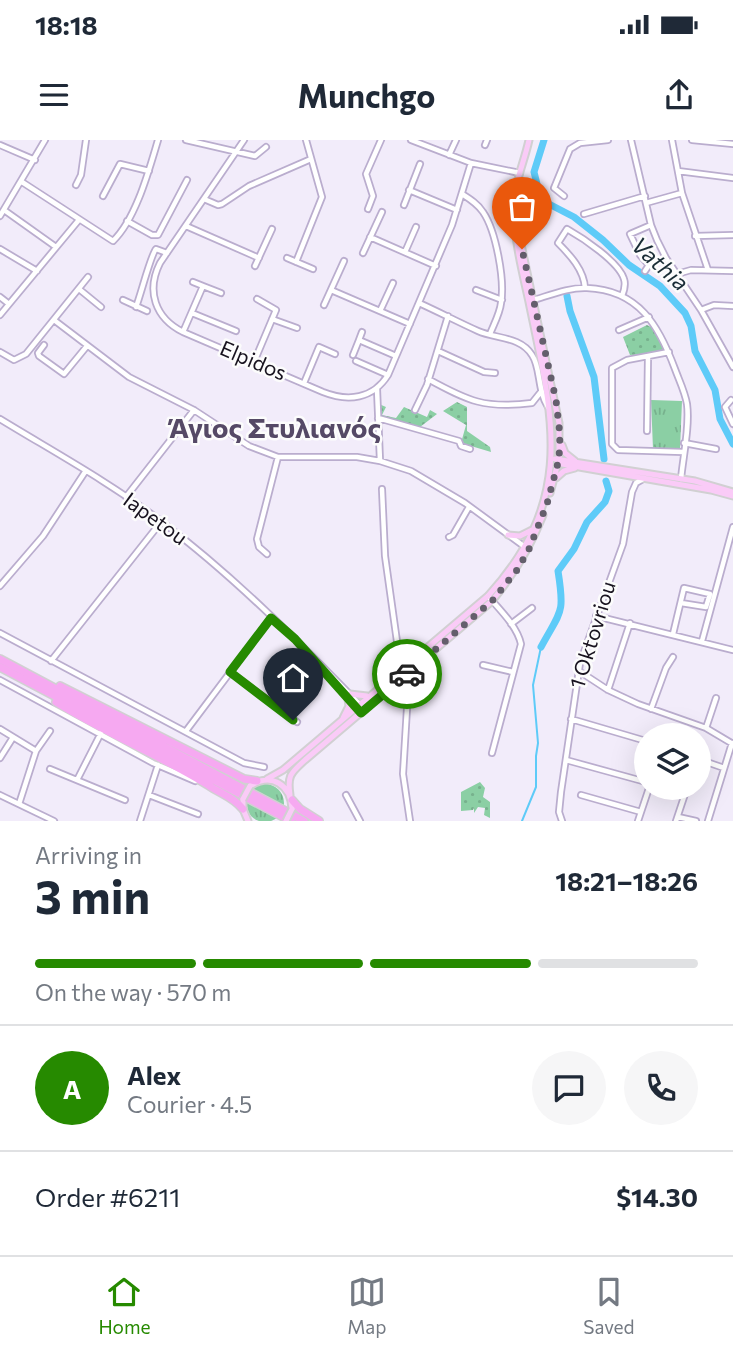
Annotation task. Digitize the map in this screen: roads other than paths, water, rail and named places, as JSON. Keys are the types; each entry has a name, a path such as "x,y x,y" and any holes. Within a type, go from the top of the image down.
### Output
{"highway":[{"path":"0,657 254,784"},
{"path":"0,657 304,821"},
{"path":"0,667 289,821"},
{"path":"11,673 97,726 226,794 243,809"},
{"path":"291,797 300,809 319,821"}],"main road":[{"path":"247,820 243,799 254,784 283,770 490,598 517,570 543,516 555,461 550,410 518,228 520,174 529,140"},
{"path":"530,301 556,400 565,453 576,462"},
{"path":"527,548 546,497 560,435"},
{"path":"555,461 576,462 643,479 733,494"},
{"path":"555,461 581,468"},
{"path":"552,484 568,469 605,469 681,479 733,494"},
{"path":"508,535 520,536 533,529"},
{"path":"289,821 292,809 288,782 295,769 394,683 400,674"},
{"path":"342,720 349,706 349,696 372,695"},
{"path":"267,779 281,784 291,797"}],"street":[{"path":"0,216 45,140"},
{"path":"76,185 81,175 86,140"},
{"path":"22,182 113,241 127,221 149,171 158,140"},
{"path":"186,140 208,142 255,156 266,147"},
{"path":"136,307 152,253 156,249 167,253 244,140"},
{"path":"296,262 322,197 306,140"},
{"path":"368,209 373,196 366,174 381,140"},
{"path":"411,140 471,163 520,174"},
{"path":"449,155 456,140"},
{"path":"564,196 554,188 570,149 580,143 608,140"},
{"path":"631,140 651,225 666,258 701,310 733,367"},
{"path":"671,140 681,193 708,270"},
{"path":"692,140 733,144"},
{"path":"0,145 35,160"},
{"path":"204,199 222,204 249,187 311,159"},
{"path":"380,461 377,389 388,375 436,266 471,163"},
{"path":"103,196 120,164 149,171"},
{"path":"404,205 420,164"},
{"path":"678,171 733,178"},
{"path":"127,221 152,236 158,235 187,180"},
{"path":"409,190 457,210"},
{"path":"646,203 681,193"},
{"path":"462,194 478,205 489,224 499,261 502,300 490,334"},
{"path":"584,214 645,196"},
{"path":"4,210 56,247"},
{"path":"363,253 382,212"},
{"path":"0,315 78,220"},
{"path":"645,271 649,265 640,255 630,234 651,225"},
{"path":"186,226 259,258"},
{"path":"405,252 416,226"},
{"path":"255,266 272,229"},
{"path":"585,288 579,268 558,243 567,229 621,272 625,284 622,296"},
{"path":"695,236 733,235"},
{"path":"370,237 436,266"},
{"path":"0,249 37,271"},
{"name":"Elpidos","path":"167,253 156,271 153,289 154,299 166,322 337,397 361,396 377,389"},
{"path":"287,258 313,269"},
{"path":"324,305 344,261"},
{"path":"677,274 691,270 733,271"},
{"path":"0,352 14,360 20,359 89,277"},
{"path":"193,282 221,293"},
{"path":"380,311 393,284"},
{"path":"183,331 203,286"},
{"path":"530,301 585,288 622,296 649,317 669,352 687,407 681,479"},
{"path":"79,289 101,307"},
{"path":"331,290 410,324"},
{"path":"475,290 502,300"},
{"path":"0,296 9,304"},
{"path":"254,362 276,310 257,299"},
{"path":"123,300 147,312"},
{"path":"419,303 481,332 516,342 533,356 540,393 550,410"},
{"path":"701,310 714,305 733,306"},
{"path":"191,313 236,331"},
{"path":"415,411 449,316"},
{"path":"619,330 649,317"},
{"path":"272,319 296,328"},
{"path":"54,320 129,377 194,410 249,446 278,457 342,456 380,461 427,480 527,548"},
{"path":"353,355 362,332"},
{"path":"359,340 396,356"},
{"path":"44,345 38,353 39,356 64,374 87,346"},
{"path":"304,383 319,347 335,354"},
{"path":"438,351 484,373 495,373"},
{"path":"669,352 627,360 612,368 612,444 618,450 683,452"},
{"path":"647,431 648,357"},
{"path":"356,361 388,375"},
{"path":"428,379 461,398 481,403 508,405 532,402 540,393"},
{"path":"731,400 725,407 733,424"},
{"path":"126,497 194,410"},
{"path":"378,418 459,442 461,446 470,449"},
{"name":"Iapetou","path":"0,419 126,497 161,522 209,561 295,639 363,711"},
{"path":"684,443 716,449"},
{"path":"267,554 257,539 278,457"},
{"path":"0,586 43,536 85,472"},
{"name":"1 Oktovriou","path":"562,821 559,812 580,663 623,544 632,492 632,484 626,475"},
{"path":"632,492 636,483 643,479"},
{"path":"382,489 385,556 400,674 408,697 403,774 411,821"},
{"path":"449,537 469,507"},
{"path":"51,661 161,522"},
{"path":"702,641 733,527"},
{"path":"673,634 684,587 710,594 706,607 681,603"},
{"path":"490,598 511,624 521,645 492,752"},
{"path":"511,624 532,608"},
{"path":"596,616 733,650"},
{"path":"186,731 271,618"},
{"path":"608,690 630,623"},
{"path":"0,632 244,764 264,767"},
{"path":"651,709 666,668 673,657"},
{"path":"483,665 513,672"},
{"path":"579,671 608,690 692,723"},
{"path":"230,672 297,722"},
{"path":"0,680 158,765 212,788"},
{"path":"394,683 408,697"},
{"path":"708,723 716,698"},
{"path":"570,719 634,738"},
{"path":"0,729 12,739 36,751"},
{"path":"19,804 36,751 50,731"},
{"path":"708,821 732,743 711,731"},
{"path":"77,780 102,733"},
{"path":"0,758 12,739"},
{"path":"565,760 634,779"},
{"path":"711,764 724,768"},
{"path":"140,821 158,765"},
{"path":"50,769 125,800"},
{"path":"0,795 53,821"},
{"path":"149,795 198,814"},
{"path":"346,795 360,821"},
{"path":"581,795 641,812"},
{"path":"638,821 645,800"},
{"path":"684,800 677,819 696,821"}],"waterway":[{"name":"Vathia","path":"544,140 534,172 538,188 547,203 574,217 603,240 629,265 660,286 685,313 691,326 695,351 715,390 720,419 733,444"},
{"path":"567,296 594,377 604,459"},
{"path":"541,647 560,612 558,571 574,549 587,522 605,502 609,491 606,481"},
{"path":"522,821 536,787 538,743 533,685 541,647"}],"district":[{"name":"Άγιος Στυλιανός","path":"275,428"}]}
